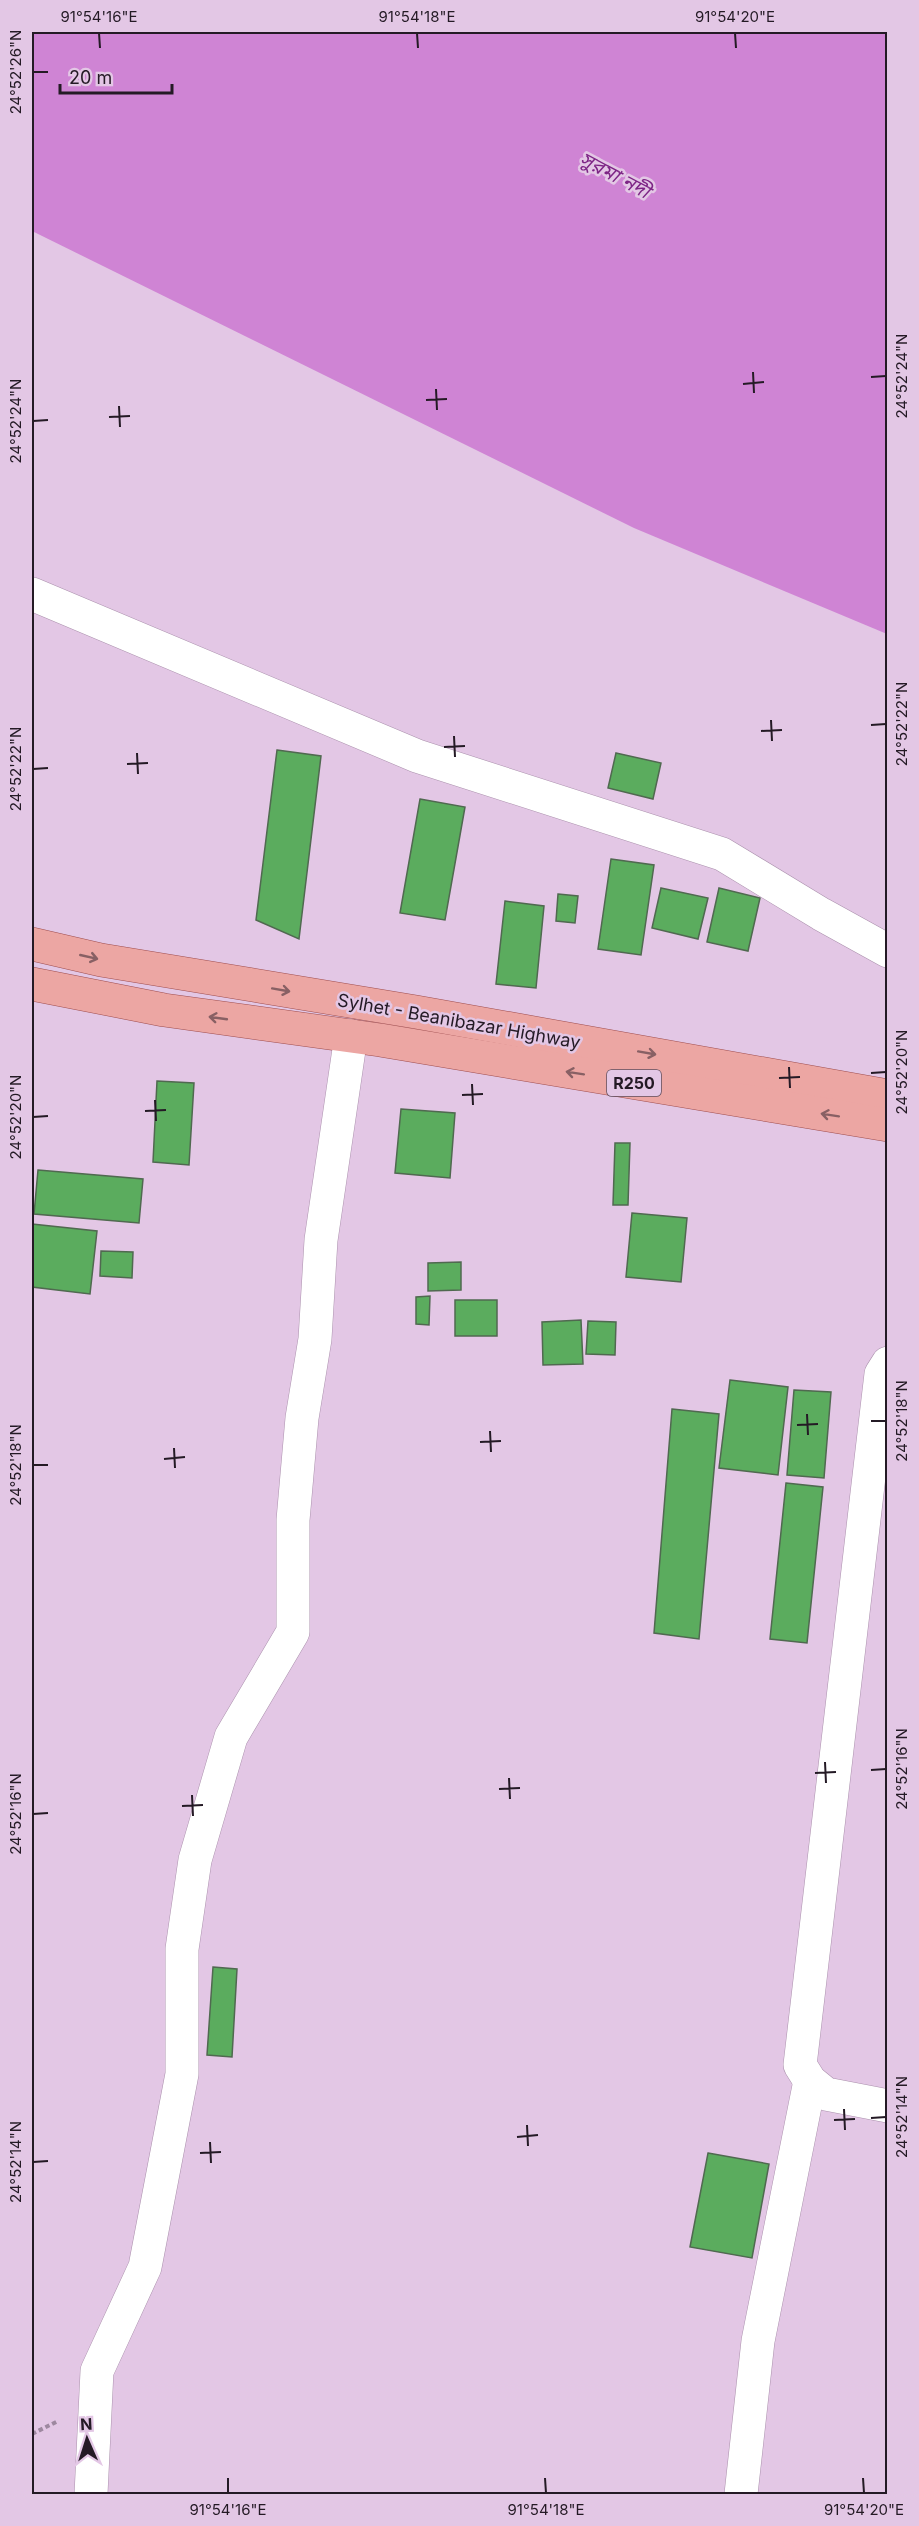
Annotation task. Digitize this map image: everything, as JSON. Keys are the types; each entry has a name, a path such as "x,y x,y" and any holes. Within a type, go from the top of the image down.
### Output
{"main road":[{"name":"Sylhet - Beanibazar Highway","path":"32,944 101,960 416,1012 888,1096"},
{"name":"Sylhet - Beanibazar Highway","path":"32,984 164,1010 351,1036 888,1125"}],"street":[{"path":"32,594 417,756 722,854 821,914 888,951"},
{"path":"91,2494 97,2371 145,2267 182,2074 182,1949 195,1860 231,1737 293,1632 293,1521 302,1418 315,1340 321,1240 351,1036"},
{"path":"888,1363 881,1374 800,2065 810,2081 826,2094 888,2106"},
{"path":"741,2494 758,2341 810,2081"}],"water":[{"name":"সুরমা নদী","path":"32,32 887,32 887,634 634,528 32,231"}],"building":[{"path":"277,750 321,756 299,939 256,920"},
{"path":"616,753 661,763 653,799 608,788"},
{"path":"420,799 465,807 445,920 400,913"},
{"path":"611,859 654,865 641,955 598,949"},
{"path":"661,888 708,898 698,939 652,928"},
{"path":"719,888 760,898 748,951 707,942"},
{"path":"558,894 578,896 575,923 556,921"},
{"path":"505,901 544,906 536,988 496,984"},
{"path":"157,1081 194,1083 189,1165 153,1162"},
{"path":"401,1109 455,1113 450,1178 395,1173"},
{"path":"615,1143 630,1143 628,1205 613,1205"},
{"path":"38,1170 143,1179 139,1223 34,1214"},
{"path":"632,1213 687,1218 681,1282 626,1277"},
{"path":"32,1224 97,1231 90,1294 32,1287"},
{"path":"101,1251 133,1252 132,1278 100,1276"},
{"path":"461,1262 461,1290 428,1291 428,1263"},
{"path":"430,1296 429,1325 416,1324 416,1297"},
{"path":"455,1300 497,1300 497,1336 455,1336"},
{"path":"581,1320 583,1364 543,1365 542,1322"},
{"path":"588,1321 616,1322 615,1355 586,1354"},
{"path":"730,1380 788,1387 778,1475 719,1468"},
{"path":"794,1390 831,1392 824,1478 787,1475"},
{"path":"672,1409 719,1414 699,1639 654,1633"},
{"path":"786,1483 823,1487 807,1643 770,1639"},
{"path":"213,1967 237,1969 232,2057 207,2055"},
{"path":"708,2153 769,2164 752,2258 690,2247"}]}
